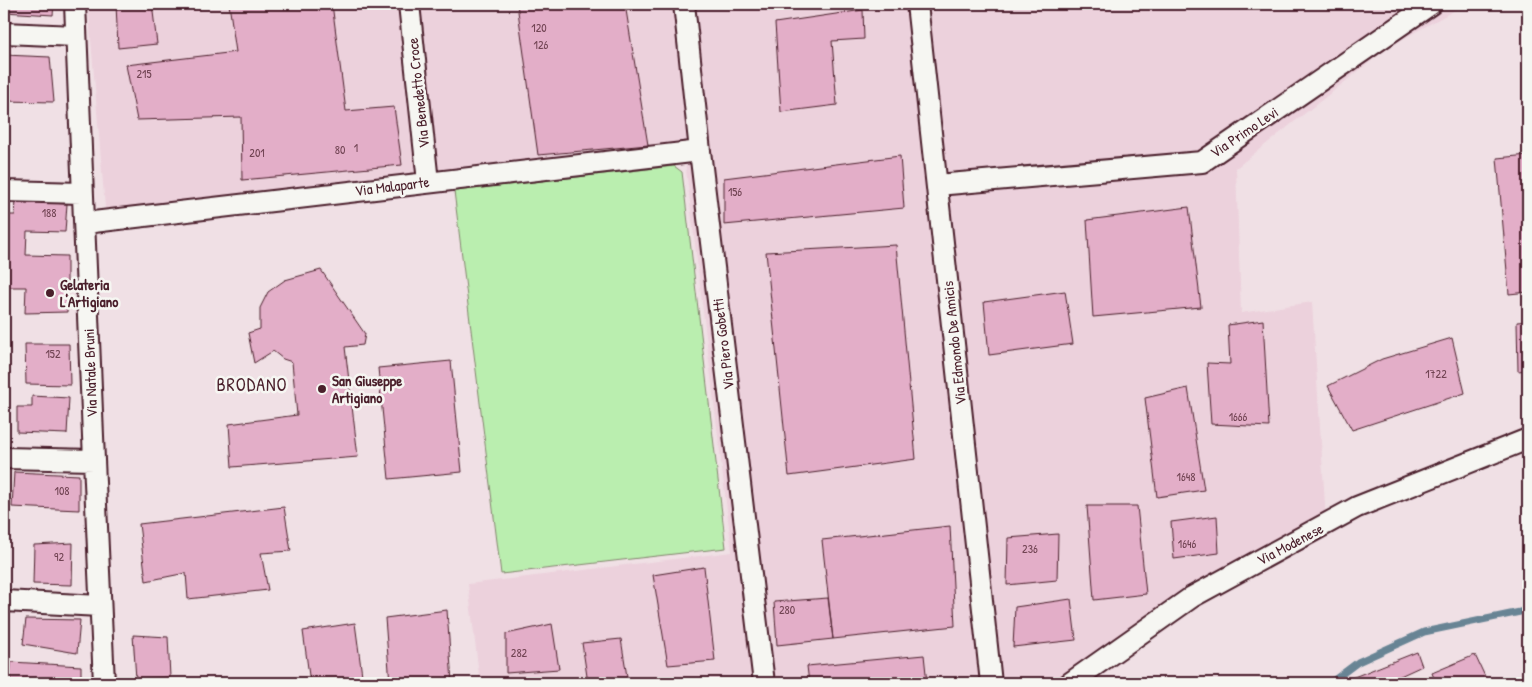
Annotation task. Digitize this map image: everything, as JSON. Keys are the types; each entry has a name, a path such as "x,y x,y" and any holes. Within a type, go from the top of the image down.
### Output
{"street":[{"name":"Via Natale Bruni","path":"75,4 104,683"},
{"name":"Via Benedetto Croce","path":"409,4 428,182"},
{"name":"Via Piero Gobetti","path":"684,4 764,683"},
{"name":"Via Edmondo De Amicis","path":"917,4 991,683"},
{"name":"Via Primo Levi","path":"937,185 1202,162 1431,4"},
{"path":"4,33 76,36"},
{"name":"Via Malaparte","path":"85,223 700,150"},
{"path":"4,190 82,193"},
{"name":"Via Modenese","path":"1070,683 1192,597 1357,507 1528,439"},
{"path":"4,458 94,460"},
{"path":"4,601 100,606"}],"shaded area":[{"path":"88,4 1466,4 1390,46 1236,168 1241,313 1312,302 1326,520 1075,683 480,683 468,584 732,552 685,161 107,232"}],"green space":[{"path":"674,166 682,172 726,548 501,574 454,191"}],"building":[{"path":"4,4 54,4 53,15 4,12"},
{"path":"116,4 152,4 157,44 118,48"},
{"path":"229,4 332,4 346,111 394,107 402,165 242,180 241,117 137,120 126,65 236,52"},
{"path":"517,4 625,4 648,145 538,155"},
{"path":"863,10 864,39 832,41 837,105 781,112 775,23"},
{"path":"4,55 50,57 54,102 4,101"},
{"path":"1528,155 1528,292 1509,294 1497,158"},
{"path":"900,156 904,208 724,225 724,178"},
{"path":"16,201 67,204 65,232 27,231 26,255 67,256 67,312 25,313 26,287 4,287 4,215 15,215"},
{"path":"1189,207 1201,307 1093,317 1087,220"},
{"path":"896,245 916,459 789,476 766,252"},
{"name":"San Giuseppe Artigiano","path":"321,270 365,334 363,345 345,347 358,457 232,467 229,424 297,415 292,362 283,359 273,351 254,363 248,333 260,329 260,308 268,292 285,280"},
{"path":"1065,291 1073,344 989,355 984,302"},
{"path":"1263,320 1269,427 1211,424 1207,363 1230,364 1228,325"},
{"path":"1528,321 1528,370 1518,371 1517,322"},
{"path":"1452,338 1465,393 1352,430 1328,386 1382,359"},
{"path":"25,344 69,344 70,385 26,384"},
{"path":"451,361 462,472 389,479 378,368"},
{"path":"1188,388 1204,490 1157,497 1145,398"},
{"path":"32,396 69,398 67,434 17,432 17,407 32,407"},
{"path":"14,472 79,475 79,510 12,507"},
{"path":"1087,506 1137,506 1146,594 1094,600"},
{"path":"284,507 291,551 261,553 268,590 188,599 186,573 146,581 139,524"},
{"path":"1217,516 1219,553 1174,559 1171,522"},
{"path":"950,526 955,626 833,639 822,540"},
{"path":"1058,534 1057,580 1007,585 1008,538"},
{"path":"73,543 72,585 33,584 34,545"},
{"path":"704,567 715,661 668,665 653,575"},
{"path":"828,598 833,639 777,645 774,602"},
{"path":"1071,599 1076,640 1013,647 1015,607"},
{"path":"447,610 452,683 390,683 385,618"},
{"path":"26,619 80,620 77,653 23,644"},
{"path":"355,623 363,683 310,683 303,631"},
{"path":"552,624 559,669 506,673 506,634"},
{"path":"133,635 168,637 170,677 136,679"},
{"path":"621,639 628,683 588,683 582,643"},
{"path":"1417,652 1422,666 1385,683 1345,683 1344,681"},
{"path":"924,655 927,683 809,683 807,666"},
{"path":"1475,655 1488,683 1436,683 1432,673"},
{"path":"11,662 81,666 81,683 10,683"},
{"path":"720,681 720,683 700,683"}],"waterway":[{"path":"1330,683 1358,662 1424,632 1528,609"}],"place":[{"name":"Gelateria L'Artigiano","path":"50,293"},
{"name":"San Giuseppe Artigiano","path":"322,389"}],"district":[{"name":"BRODANO","path":"252,384"}]}
